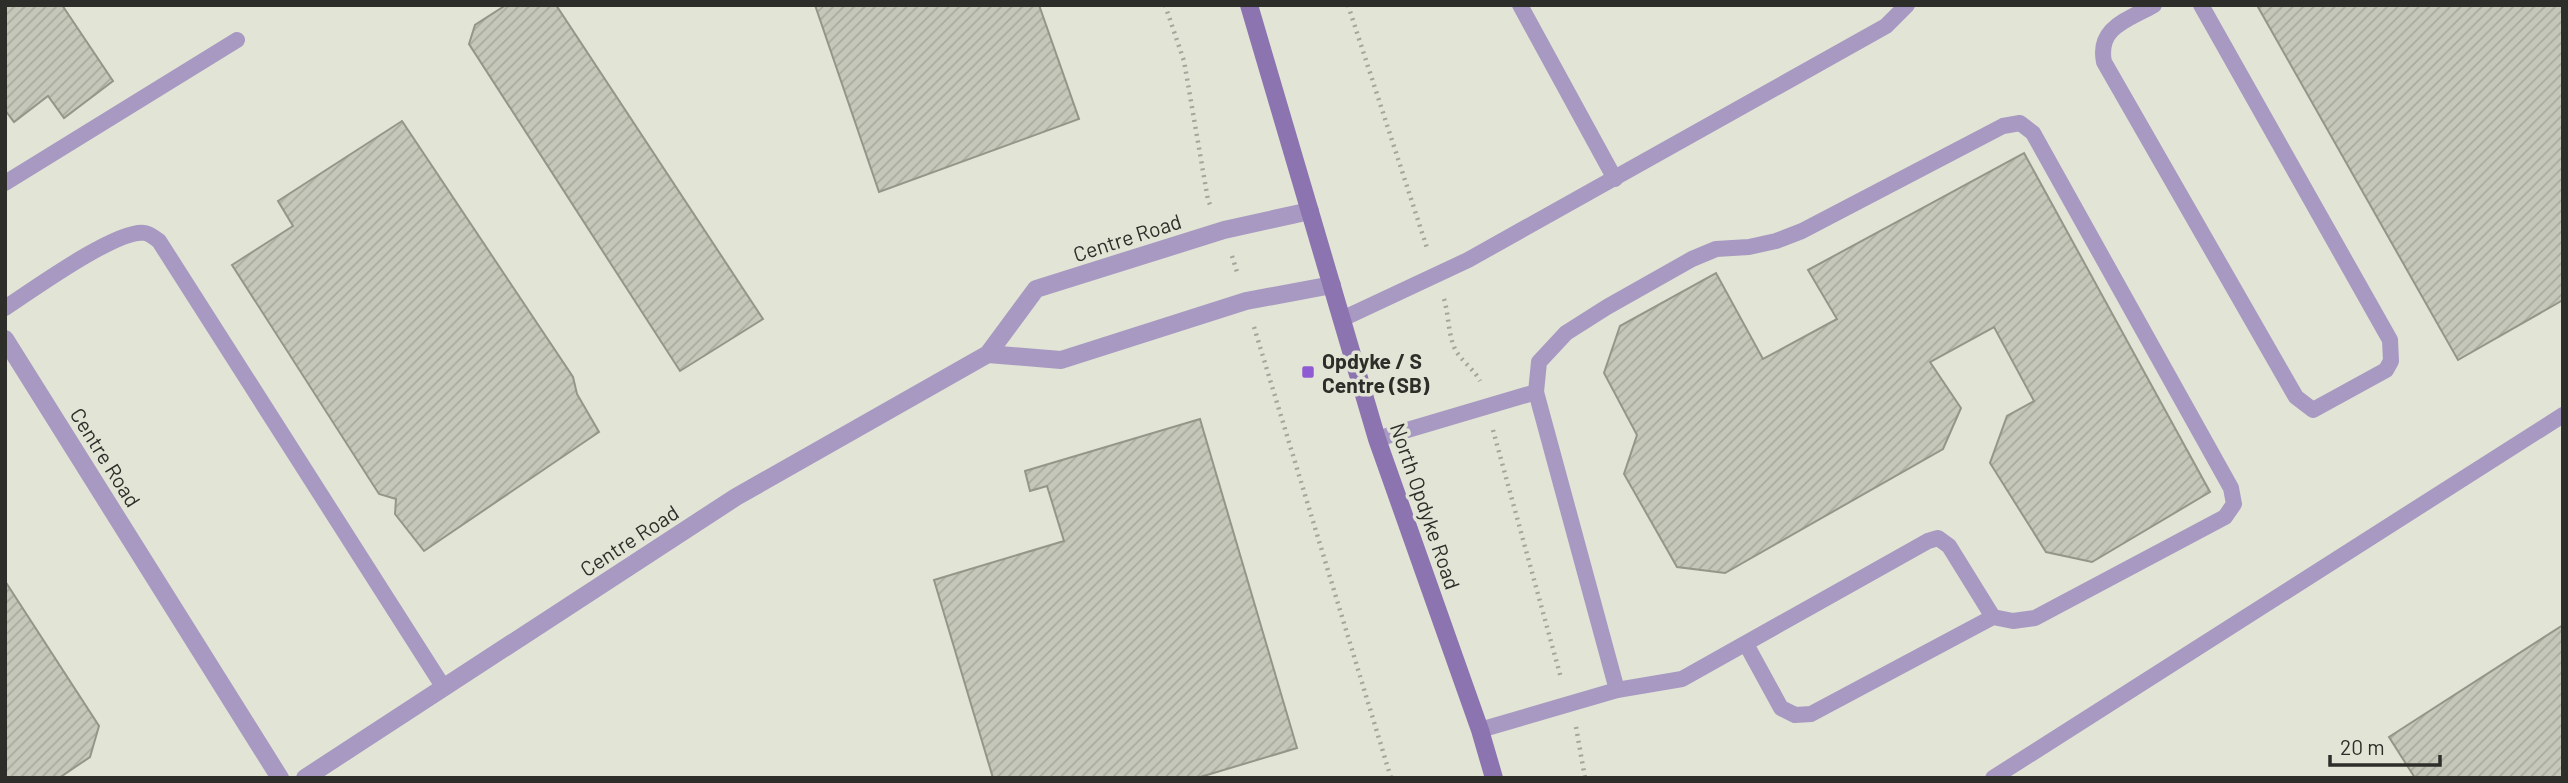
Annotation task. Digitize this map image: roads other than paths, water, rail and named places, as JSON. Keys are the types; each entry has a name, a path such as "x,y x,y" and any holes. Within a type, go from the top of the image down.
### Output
{"main road":[{"name":"North Opdyke Road","path":"1249,5 1377,439 1480,730 1494,778"}],"street":[{"name":"Centre Road","path":"305,778 736,497 988,354 1036,289 1224,230 1310,211"},
{"path":"988,354 1060,360 1246,300 1332,285"},
{"name":"Centre Road","path":"5,339 281,778"}],"lane":[{"path":"1520,5 1615,179"},
{"path":"1342,319 1447,271 1615,179 1886,26 1908,5"},
{"path":"2154,5 2110,30 2104,38 2104,62 2296,397 2313,410 2386,370 2391,361 2390,340 2201,5"},
{"path":"5,183 237,40"},
{"path":"1617,690 1536,391 1539,362 1566,333 1692,259 1716,249 1749,247 1776,241 1801,231 2003,126 2020,123 2033,133 2231,488 2234,504 2225,517 2035,618 2013,621 1993,617 1811,713 1795,715 1781,708 1746,644"},
{"path":"5,308 110,241 135,233 147,233 159,242 444,688"},
{"path":"1377,439 1536,391"},
{"path":"1993,778 2563,415"},
{"path":"1480,730 1617,690 1682,679 1928,541 1938,538 1949,546 1993,617"}],"place":[{"name":"Opdyke / S Centre (SB)","path":"1308,372"}]}
